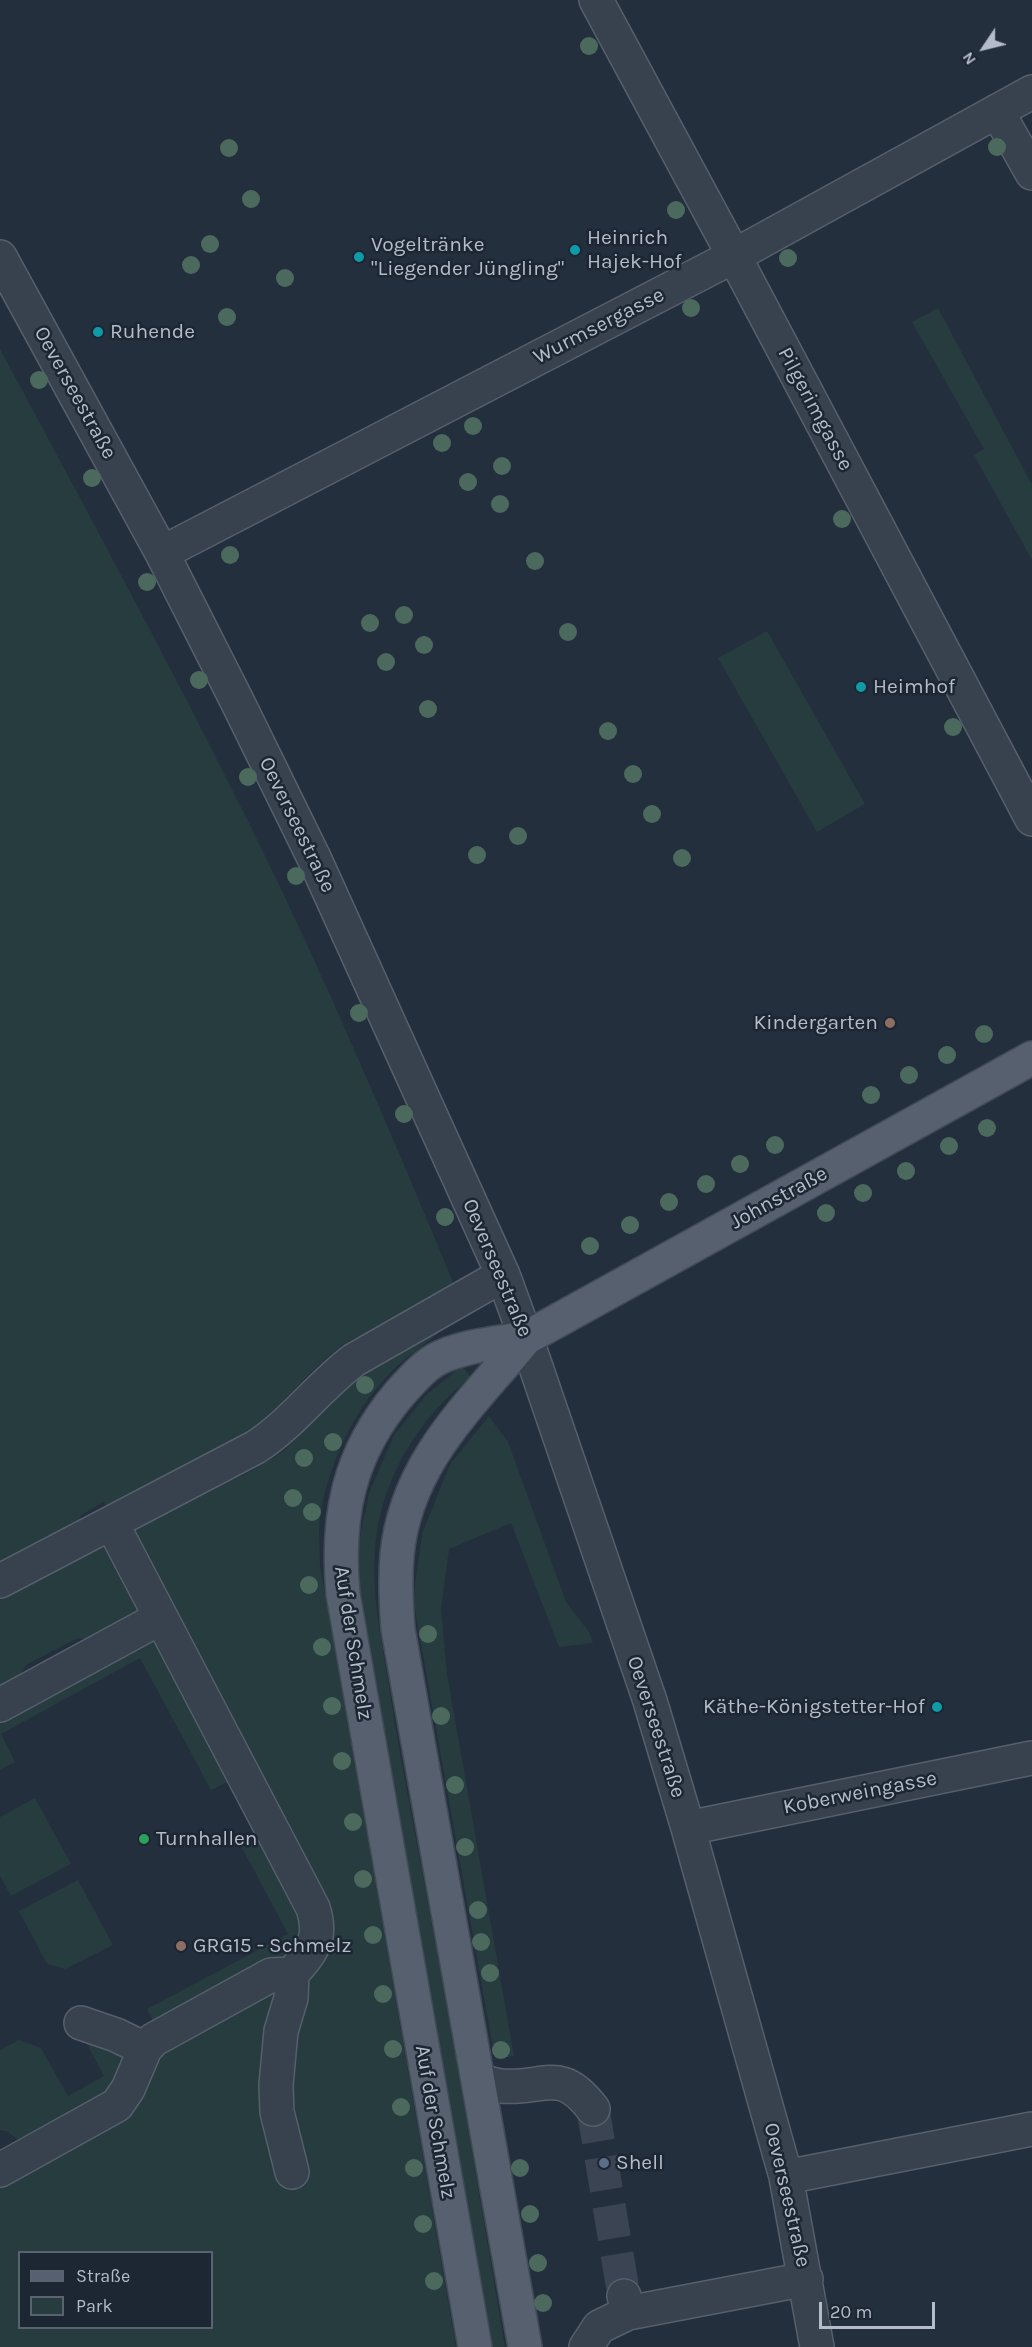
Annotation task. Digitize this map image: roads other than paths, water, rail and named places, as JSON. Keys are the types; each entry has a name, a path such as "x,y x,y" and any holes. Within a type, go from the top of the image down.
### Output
{"main road":[{"name":"Johnstraße","path":"526,1338 1032,1058"},
{"path":"525,2347 398,1629 395,1585 396,1564 405,1515 432,1451 452,1423 526,1338"},
{"name":"Auf der Schmelz","path":"475,2347 343,1594 340,1562 341,1529 346,1494 364,1448 388,1407 415,1375 440,1357 459,1350 526,1338"}],"street":[{"name":"Pilgerimgasse","path":"596,0 1032,819"},
{"name":"Wurmsergasse","path":"162,553 734,256 1032,92"},
{"path":"997,111 1032,173"},
{"name":"Oeverseestraße","path":"0,257 162,553 315,860 503,1275 650,1701 688,1828 786,2176 818,2347"},
{"path":"0,1581 256,1447 279,1432 335,1374 354,1360 503,1275"},
{"path":"112,1524 313,1908 318,1931 313,1949 292,1974 291,1998 281,2031 276,2068 277,2112 288,2158"},
{"path":"0,1705 160,1618"},
{"name":"Koberweingasse","path":"688,1828 1032,1758"},
{"path":"0,2170 117,2105 128,2089 145,2049 162,2034 271,1975 292,1974"},
{"path":"81,2023 116,2035 145,2049"},
{"path":"478,2080 501,2086 560,2081 582,2094 593,2109"},
{"path":"786,2176 1032,2129"},
{"path":"586,2347 599,2327 626,2305 806,2279"}],"tunnel":[{"path":"593,2109 624,2296"}],"place":[{"name":"Heinrich Hajek-Hof","path":"575,250"},
{"name":"Vogeltränke \"Liegender Jüngling\"","path":"359,257"},
{"name":"Ruhende","path":"98,332"},
{"name":"Heimhof","path":"861,687"},
{"name":"Kindergarten","path":"890,1023"},
{"name":"Käthe-Königstetter-Hof","path":"937,1707"},
{"name":"Turnhallen","path":"144,1839"},
{"name":"GRG15 - Schmelz","path":"181,1946"},
{"name":"Shell","path":"604,2163"}]}
